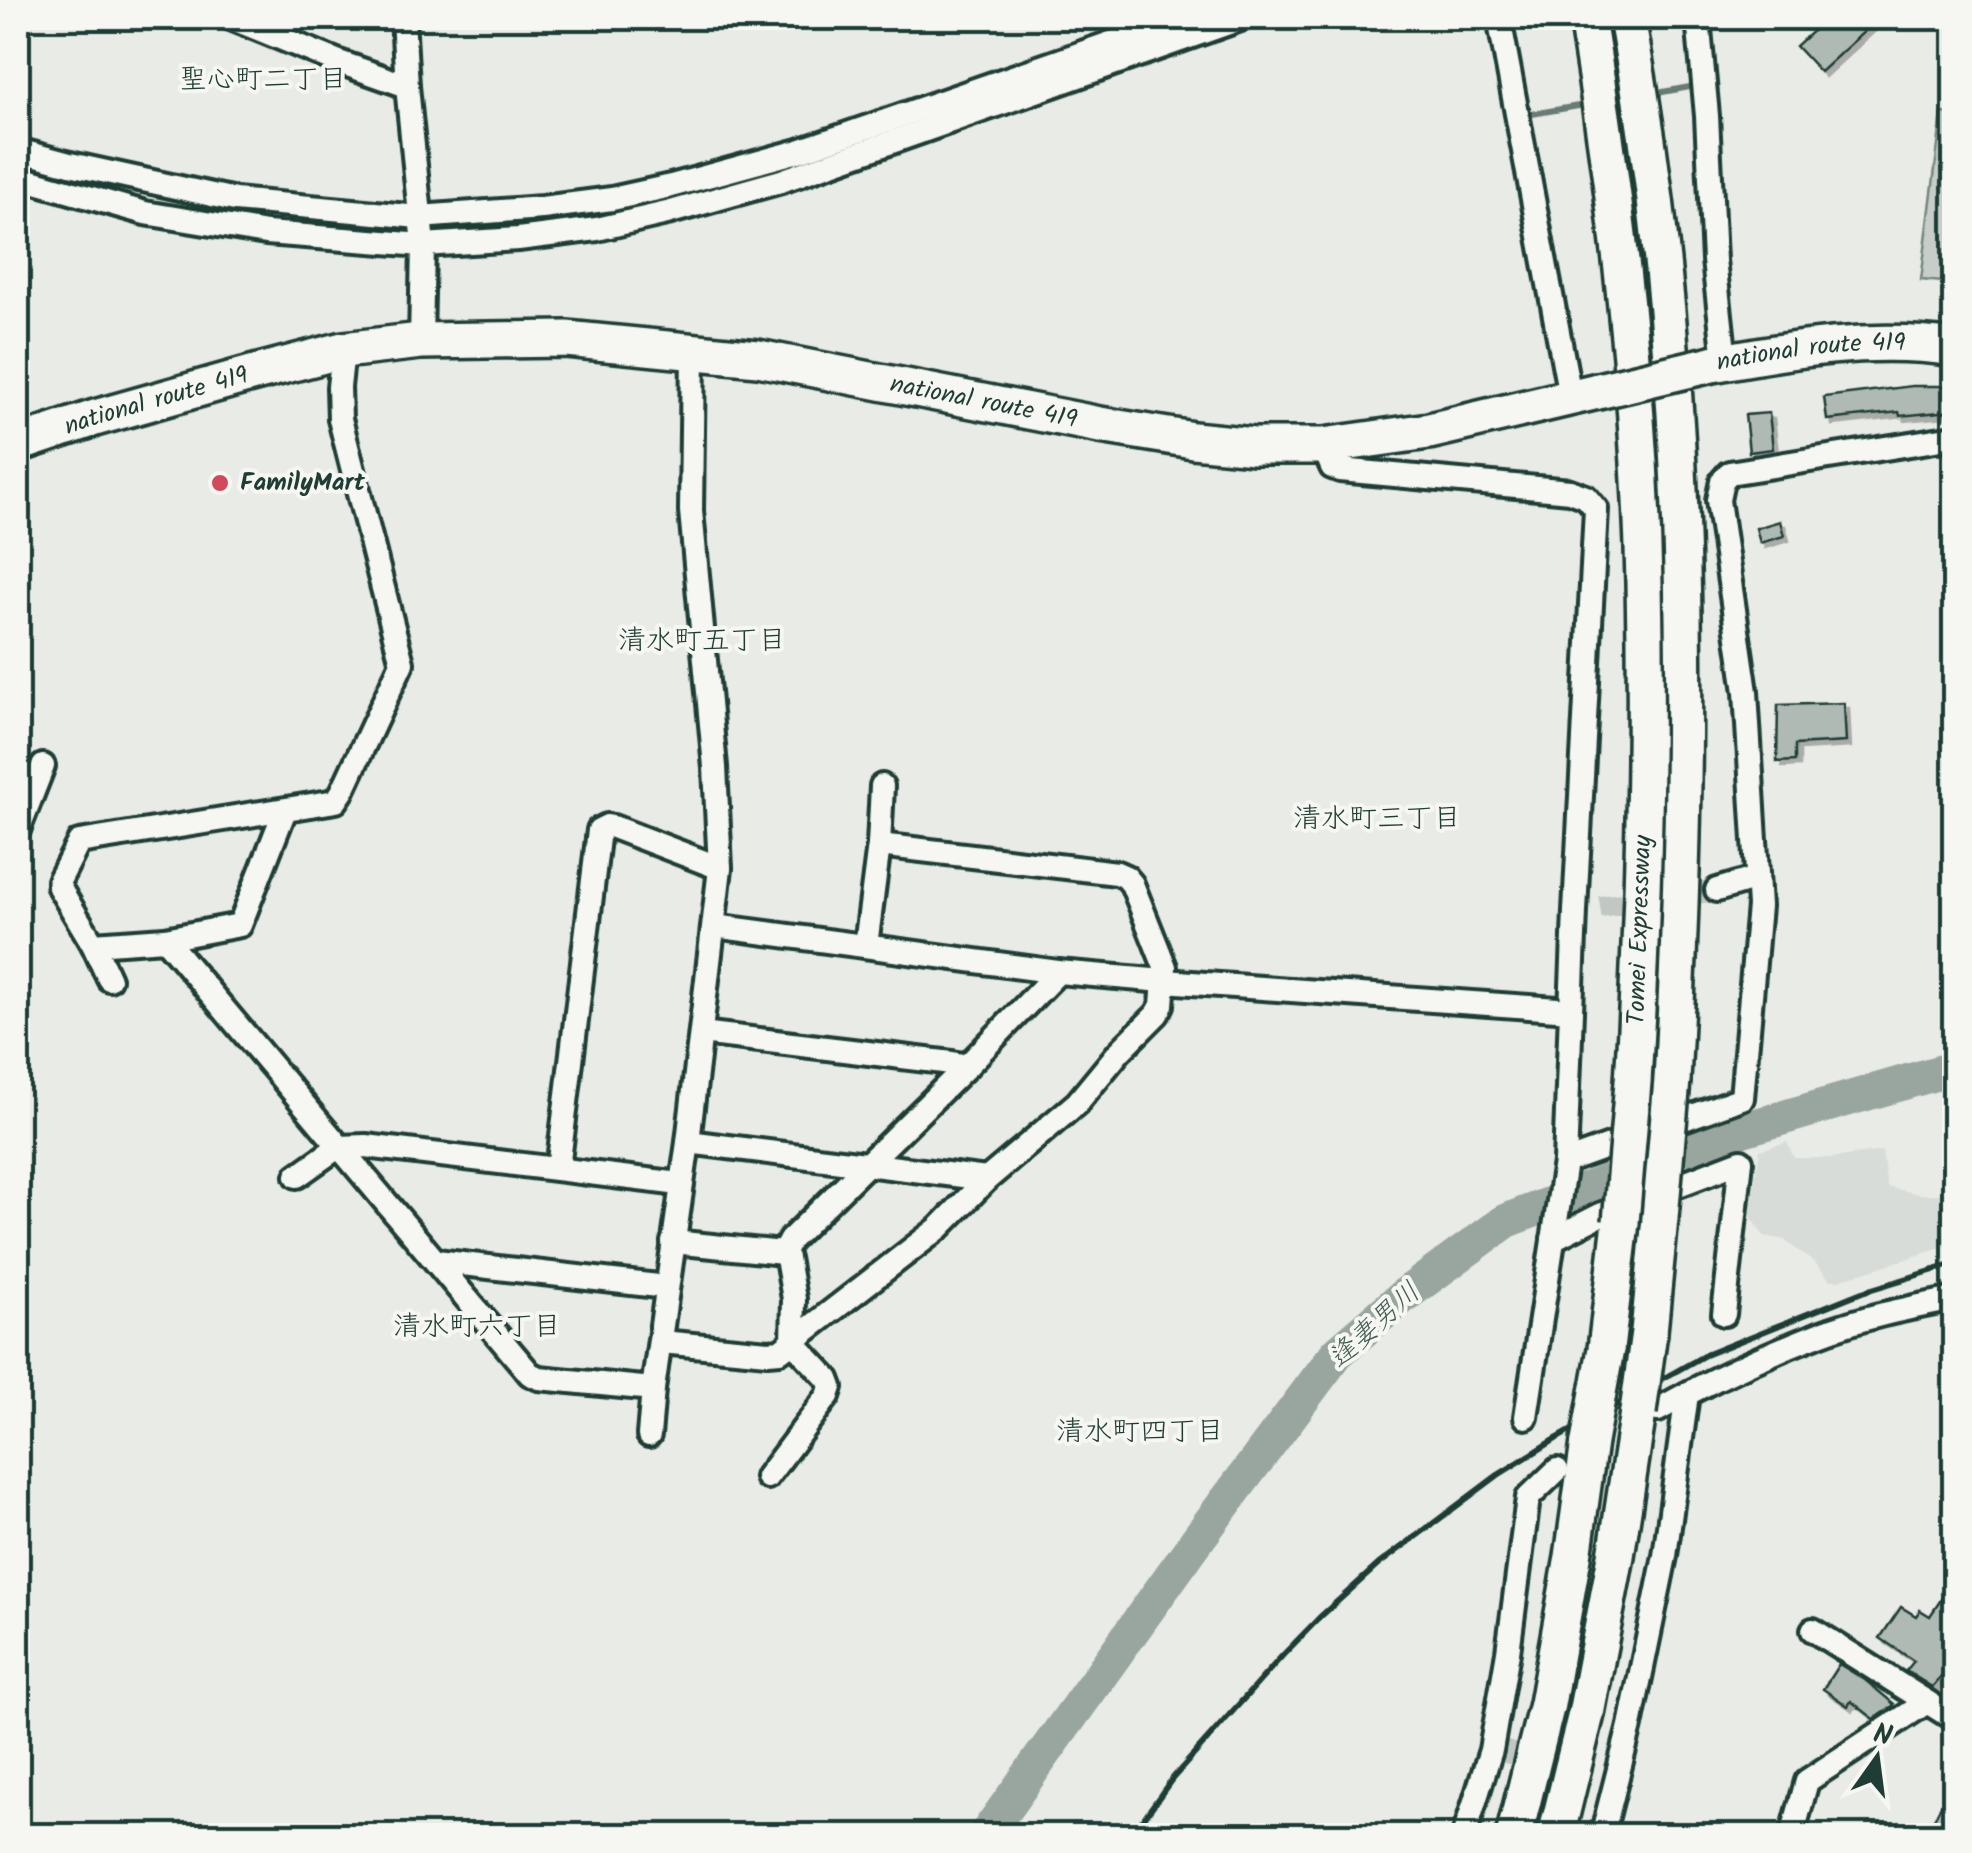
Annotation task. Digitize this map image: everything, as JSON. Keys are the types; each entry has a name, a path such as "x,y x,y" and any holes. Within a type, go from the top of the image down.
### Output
{"highway":[{"name":"Tomei Expressway","path":"1514,1836 1547,1704 1606,1350 1634,1082 1643,918 1644,580 1636,421 1616,202 1588,18"},
{"name":"Tomei Expressway","path":"1556,1836 1586,1714 1648,1411 1649,1332 1682,918 1681,561 1666,294 1638,72 1627,18"},
{"name":"national route 419","path":"18,444 94,418 343,350 422,341 566,340 758,358 1100,425 1254,446 1323,446 1429,431 1718,363 1815,346 1928,344 1954,348"}],"street":[{"path":"403,18 423,245 422,341"},
{"path":"18,150 235,200 419,217 577,204 689,181 798,151 1182,18"},
{"path":"18,178 145,213 266,233 423,245 597,229 782,181 1243,18"},
{"path":"1499,18 1584,393"},
{"path":"1698,18 1708,116 1718,363"},
{"path":"245,20 339,62 407,86"},
{"path":"109,979 60,888 79,842 336,801 402,663 340,419 343,350"},
{"path":"649,1435 720,868 710,695 691,511 693,351"},
{"path":"1564,1166 1742,1098 1759,906 1746,692 1718,500 1722,481 1729,473 1954,436"},
{"path":"1323,446 1332,467 1340,470 1570,491 1586,497 1596,509 1564,1166 1526,1416"},
{"path":"18,830 43,766"},
{"path":"866,945 882,786"},
{"path":"93,944 165,939 240,925 285,810"},
{"path":"558,1170 599,830 613,827 720,868"},
{"path":"661,1342 780,1352 939,1228 986,1178 1077,1104 1162,1005 1165,967 1160,948 1132,884 1118,872 879,845"},
{"path":"1717,890 1757,878"},
{"path":"1575,911 1600,907"},
{"path":"714,926 1058,972 1571,1010"},
{"path":"165,939 530,1374 653,1389"},
{"path":"783,1253 790,1240 1058,972"},
{"path":"701,1032 967,1066"},
{"path":"688,1142 986,1178"},
{"path":"297,1176 338,1147 366,1146 680,1184"},
{"path":"1554,1233 1741,1161 1724,1314"},
{"path":"673,1242 783,1253 787,1258 794,1299 793,1342 828,1378 831,1387 767,1477"},
{"path":"436,1261 667,1286"},
{"path":"1648,1411 1822,1332 1954,1299"},
{"path":"1602,1836 1606,1775 1630,1726 1665,1556 1687,1394"},
{"path":"1464,1836 1496,1751 1528,1498 1556,1470"},
{"path":"1813,1630 1946,1710"},
{"path":"1792,1836 1807,1781 1946,1710"}],"shaded area":[{"path":"1942,113 1954,114 1954,283 1921,280"},
{"path":"1787,1142 1794,1158 1882,1151 1887,1187 1940,1194 1954,1217 1954,1244 1830,1280 1784,1240 1764,1236 1749,1215 1760,1150"}],"building":[{"path":"1827,18 1879,18 1820,72 1796,46"},
{"path":"1912,386 1949,386 1950,411 1827,420 1824,397"},
{"path":"1769,413 1773,449 1749,452 1745,415"},
{"path":"1780,521 1784,536 1760,543 1756,528"},
{"path":"1844,703 1846,742 1795,745 1795,761 1777,762 1778,705"},
{"path":"1954,1580 1954,1662 1932,1687 1906,1671 1914,1661 1880,1638 1901,1607 1916,1616 1920,1610 1930,1616"},
{"path":"1839,1664 1894,1704 1891,1708 1874,1719 1851,1701 1848,1706 1823,1689"},
{"path":"1954,1781 1954,1836 1925,1836"}],"waterway":[{"path":"1652,94 1695,86"},
{"path":"1532,114 1590,104"},
{"name":"逢妻男川","path":"985,1836 1337,1353 1402,1297 1506,1221 1734,1132 1954,1068"}],"tunnel":[{"path":"1600,907 1717,890"},
{"path":"1501,1751 1597,1773"}],"railway":[{"path":"1131,1836 1172,1779 1320,1617 1379,1564 1498,1475 1705,1355 1862,1292 1954,1264"}],"place":[{"name":"FamilyMart","path":"220,483"}],"district":[{"name":"聖心町二丁目","path":"263,80"},
{"name":"清水町五丁目","path":"702,641"},
{"name":"清水町三丁目","path":"1377,819"},
{"name":"清水町六丁目","path":"477,1327"},
{"name":"清水町四丁目","path":"1140,1432"}]}
